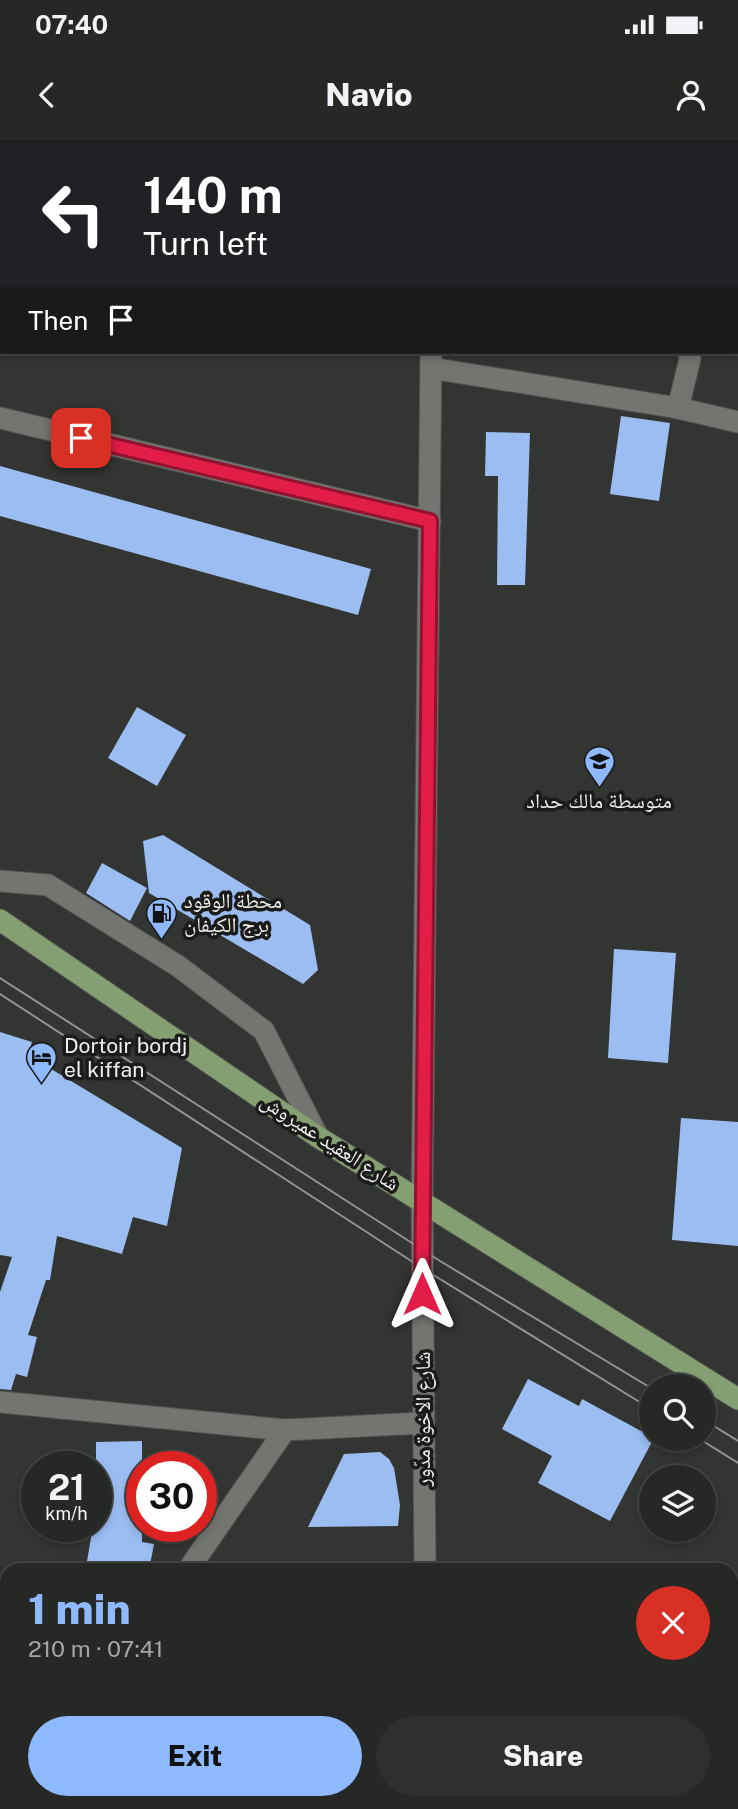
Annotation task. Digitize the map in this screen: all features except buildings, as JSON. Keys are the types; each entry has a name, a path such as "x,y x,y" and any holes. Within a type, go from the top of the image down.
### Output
{"main road":[{"name":"شارع العقيد عميروش","path":"0,920 318,1137 738,1399"}],"street":[{"path":"678,408 691,359 690,354"},
{"path":"431,360 738,422"},
{"name":"شارع الاخوة مدّور","path":"425,1563 422,1202 431,360"},
{"path":"0,418 430,521"},
{"path":"0,881 48,885 178,966 264,1031 318,1137"},
{"path":"0,1402 285,1430 422,1423"},
{"path":"193,1563 285,1430"}],"tram line":[{"path":"0,978 440,1261 639,1381"},
{"path":"0,994 422,1268 639,1402"},
{"path":"716,1427 738,1441"},
{"path":"716,1449 738,1463"}],"place":[{"name":"متوسطة مالك حداد","path":"599,788"},
{"name":"محطة الوقود برج الكيفان","path":"161,940"},
{"name":"Dortoir bordj el kiffan","path":"41,1085"}],"route":[{"path":"81,438 430,521 422,1294"}]}
